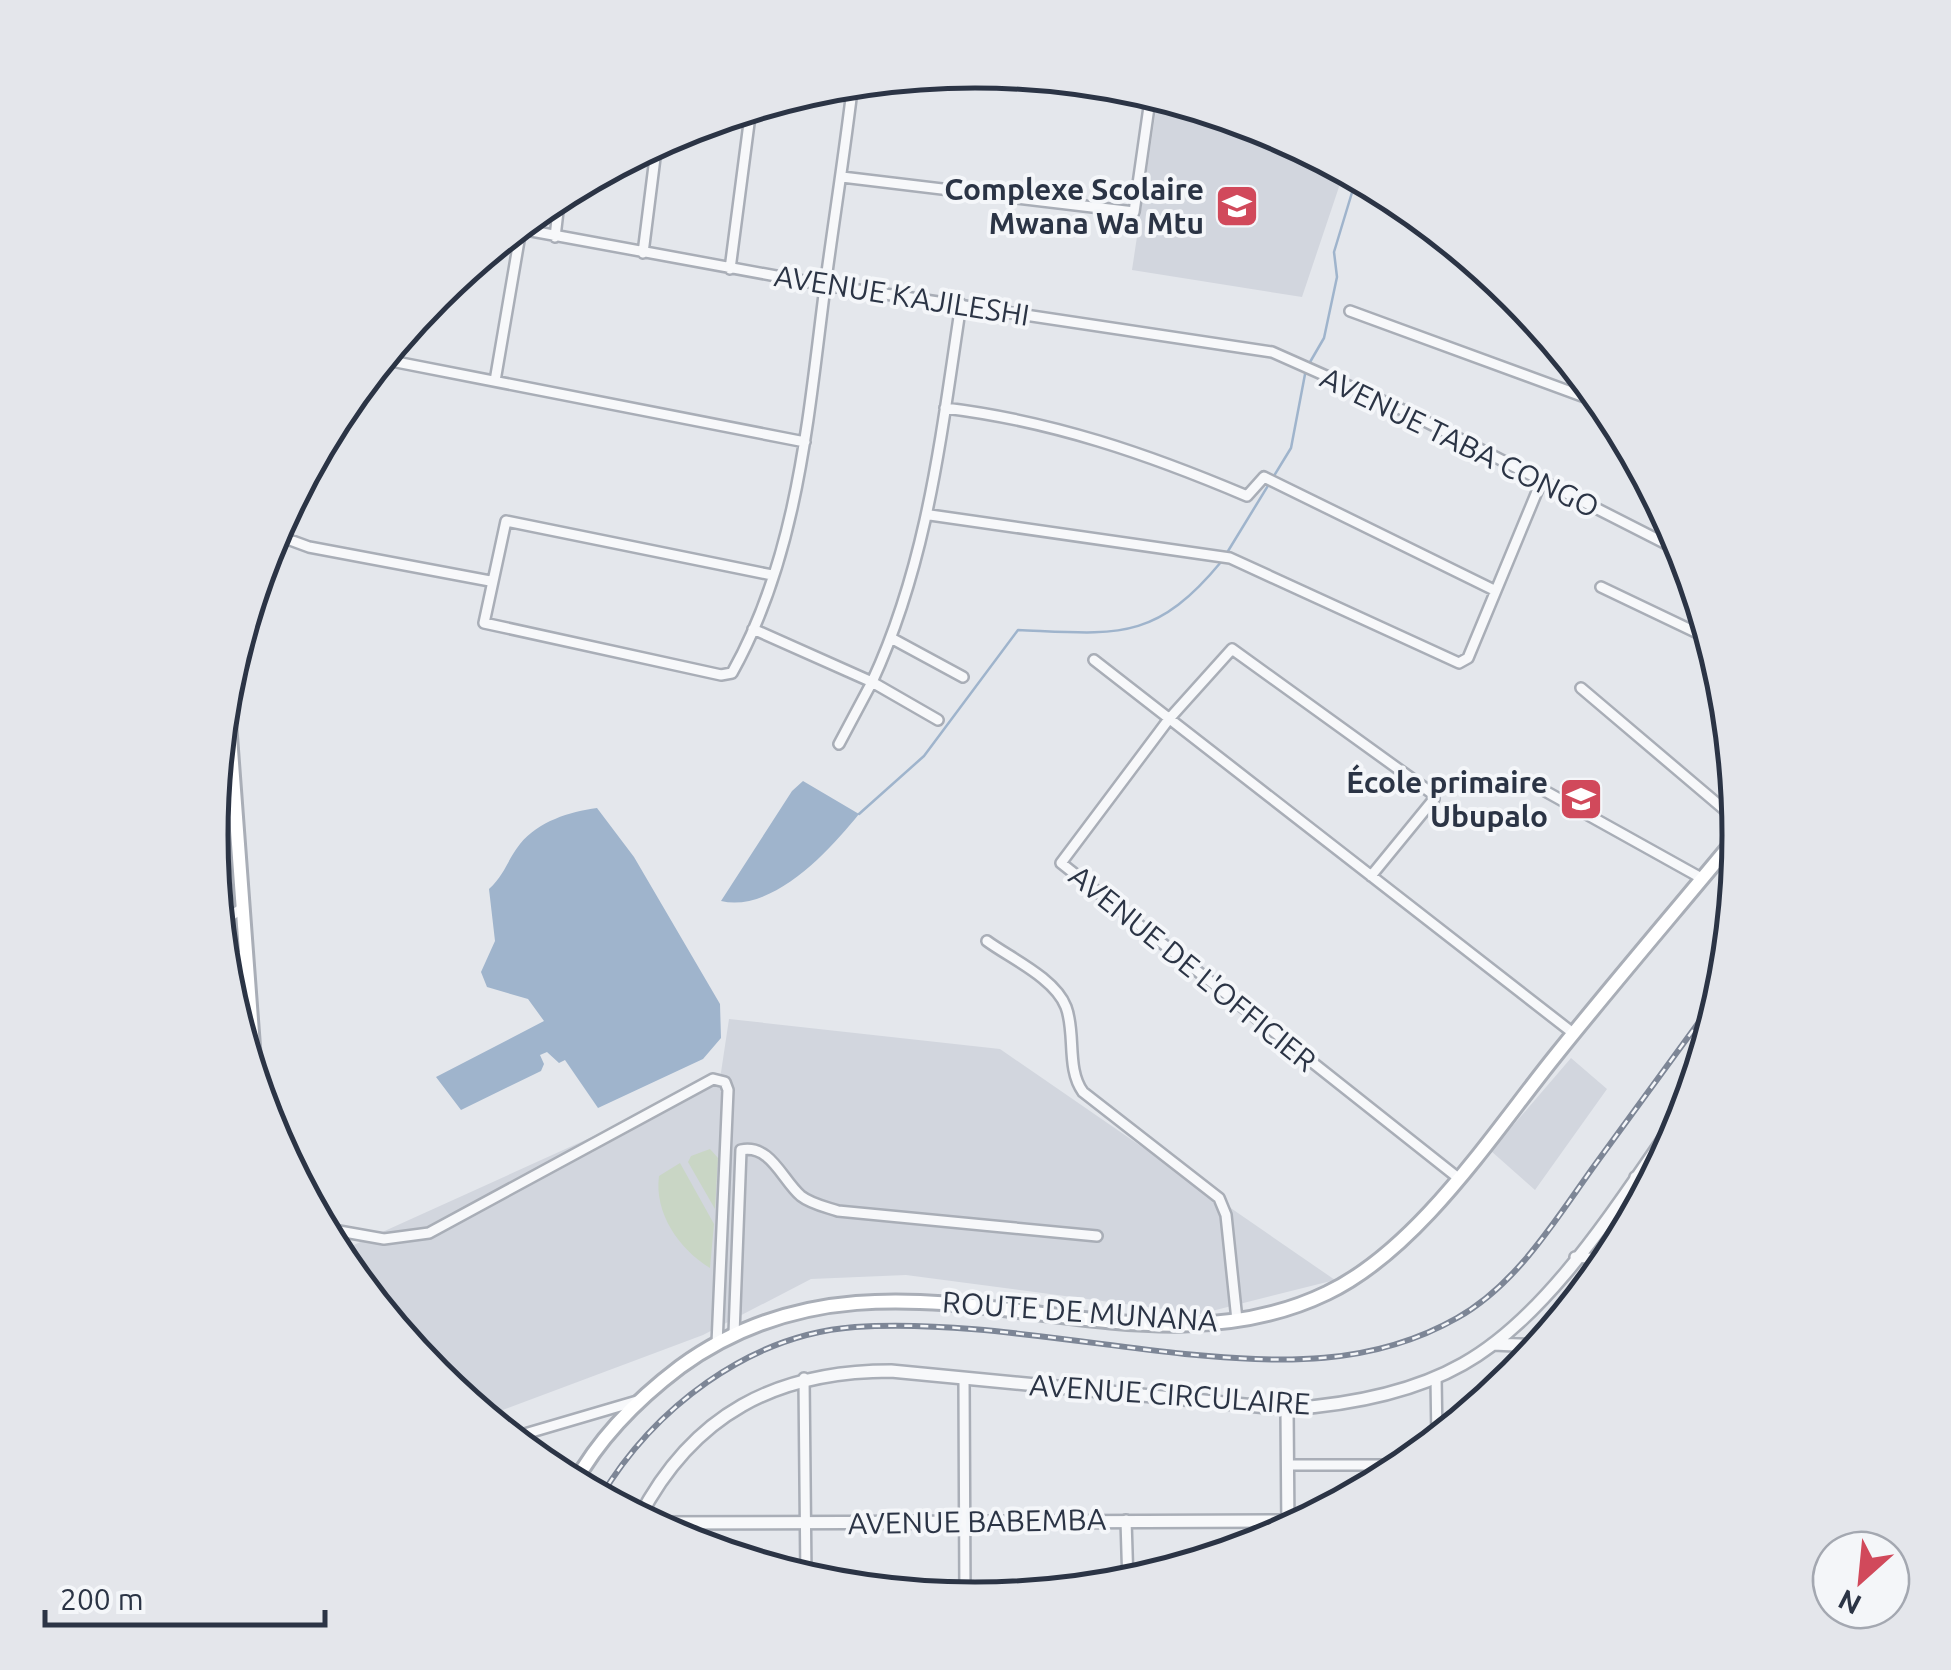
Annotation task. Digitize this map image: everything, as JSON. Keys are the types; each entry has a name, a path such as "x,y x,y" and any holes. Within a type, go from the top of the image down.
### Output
{"main road":[{"path":"232,767 250,1017"},
{"name":"ROUTE DE MUNANA","path":"583,1470 640,1401 717,1344 734,1334 820,1306 889,1298 1139,1321 1236,1320 1288,1310 1350,1281 1407,1233 1458,1177 1722,855"}],"street":[{"path":"772,575 506,520 490,580 486,626 721,675 734,670 772,575 794,503 851,98"},
{"path":"842,176 1125,213 1137,209 1153,109"},
{"path":"730,269 749,123"},
{"path":"643,254 654,161"},
{"path":"554,236 557,215"},
{"name":"AVENUE KAJILESHI","path":"534,232 825,285 1288,358"},
{"path":"496,381 515,246"},
{"path":"839,744 872,682 912,584 930,515 962,304"},
{"path":"1350,311 1580,396"},
{"name":"AVENUE TABA CONGO","path":"1288,358 1405,411 1663,543"},
{"path":"397,362 805,442"},
{"path":"945,408 1009,417 1103,440 1247,496 1264,477 1494,590"},
{"path":"930,515 1230,558 1459,663 1468,658 1540,482"},
{"path":"289,539 309,547 490,580"},
{"path":"1602,587 1695,632"},
{"path":"752,629 872,682 938,720"},
{"path":"890,638 963,677"},
{"name":"AVENUE DE L'OFFICIER","path":"1371,876 1434,800 1430,790 1239,651 1228,651 1170,719 1065,854 1063,867 1458,1177"},
{"path":"1094,660 1574,1034"},
{"path":"1581,688 1722,807"},
{"path":"1536,786 1703,878"},
{"path":"233,915 241,910"},
{"path":"987,941 1062,999 1069,1018 1076,1082 1082,1092 1219,1198 1226,1214 1236,1320"},
{"path":"238,957 246,961"},
{"path":"342,1232 384,1239 429,1233 713,1079 724,1082 728,1090 717,1344"},
{"path":"734,1334 741,1150 751,1148 770,1158 802,1196 838,1211 1098,1236"},
{"name":"AVENUE CIRCULAIRE","path":"645,1505 659,1478 706,1428 744,1403 804,1378 839,1371 964,1378 1288,1409 1353,1401 1436,1377 1493,1344 1532,1308 1576,1257 1652,1153"},
{"path":"1635,1176 1641,1176"},
{"path":"1576,1257 1591,1258"},
{"path":"1493,1344 1522,1345"},
{"path":"1436,1377 1436,1424"},
{"path":"804,1378 806,1562"},
{"path":"964,1378 965,1582"},
{"path":"527,1433 640,1401"},
{"path":"1288,1409 1288,1514"},
{"path":"1287,1465 1378,1465"},
{"path":"1126,1520 1127,1567"},
{"name":"AVENUE BABEMBA","path":"683,1523 1126,1520 1264,1525"}],"shaded area":[{"name":"Complexe Scolaire Mwana Wa Mtu","path":"1156,110 1262,144 1340,183 1302,297 1132,270"},
{"path":"729,1019 1000,1049 1335,1280 1200,1314 906,1275 811,1279 703,1335 500,1411 413,1328 351,1246 720,1079"},
{"path":"1571,1058 1607,1089 1535,1190 1491,1151"}],"green space":[{"path":"710,1149 718,1158 715,1209 688,1162 691,1156"},
{"path":"680,1163 714,1224 710,1268 679,1240 661,1203 659,1176"}],"water":[{"path":"803,781 859,814 816,861 780,888 760,898 721,901 792,791"},
{"path":"597,808 634,857 720,1004 721,1038 703,1059 598,1108 565,1060 559,1063 547,1052 540,1055 544,1064 541,1071 461,1110 436,1077 544,1021 528,999 487,987 481,972 495,941 489,889 520,844 536,829 565,815"}],"waterway":[{"path":"1225,556 1291,448 1306,369 1324,338 1337,277 1334,252 1353,190"},
{"path":"859,814 924,756 1018,630 1108,632 1131,628 1175,607 1221,562"}],"railway":[{"path":"608,1485 647,1435 707,1382 741,1361 815,1333 855,1327 936,1327 1255,1359 1324,1358 1392,1346 1425,1334 1479,1304 1518,1268 1700,1021"}],"place":[{"name":"Complexe Scolaire Mwana Wa Mtu","path":"1237,206"},
{"name":"École primaire Ubupalo","path":"1581,799"}]}
